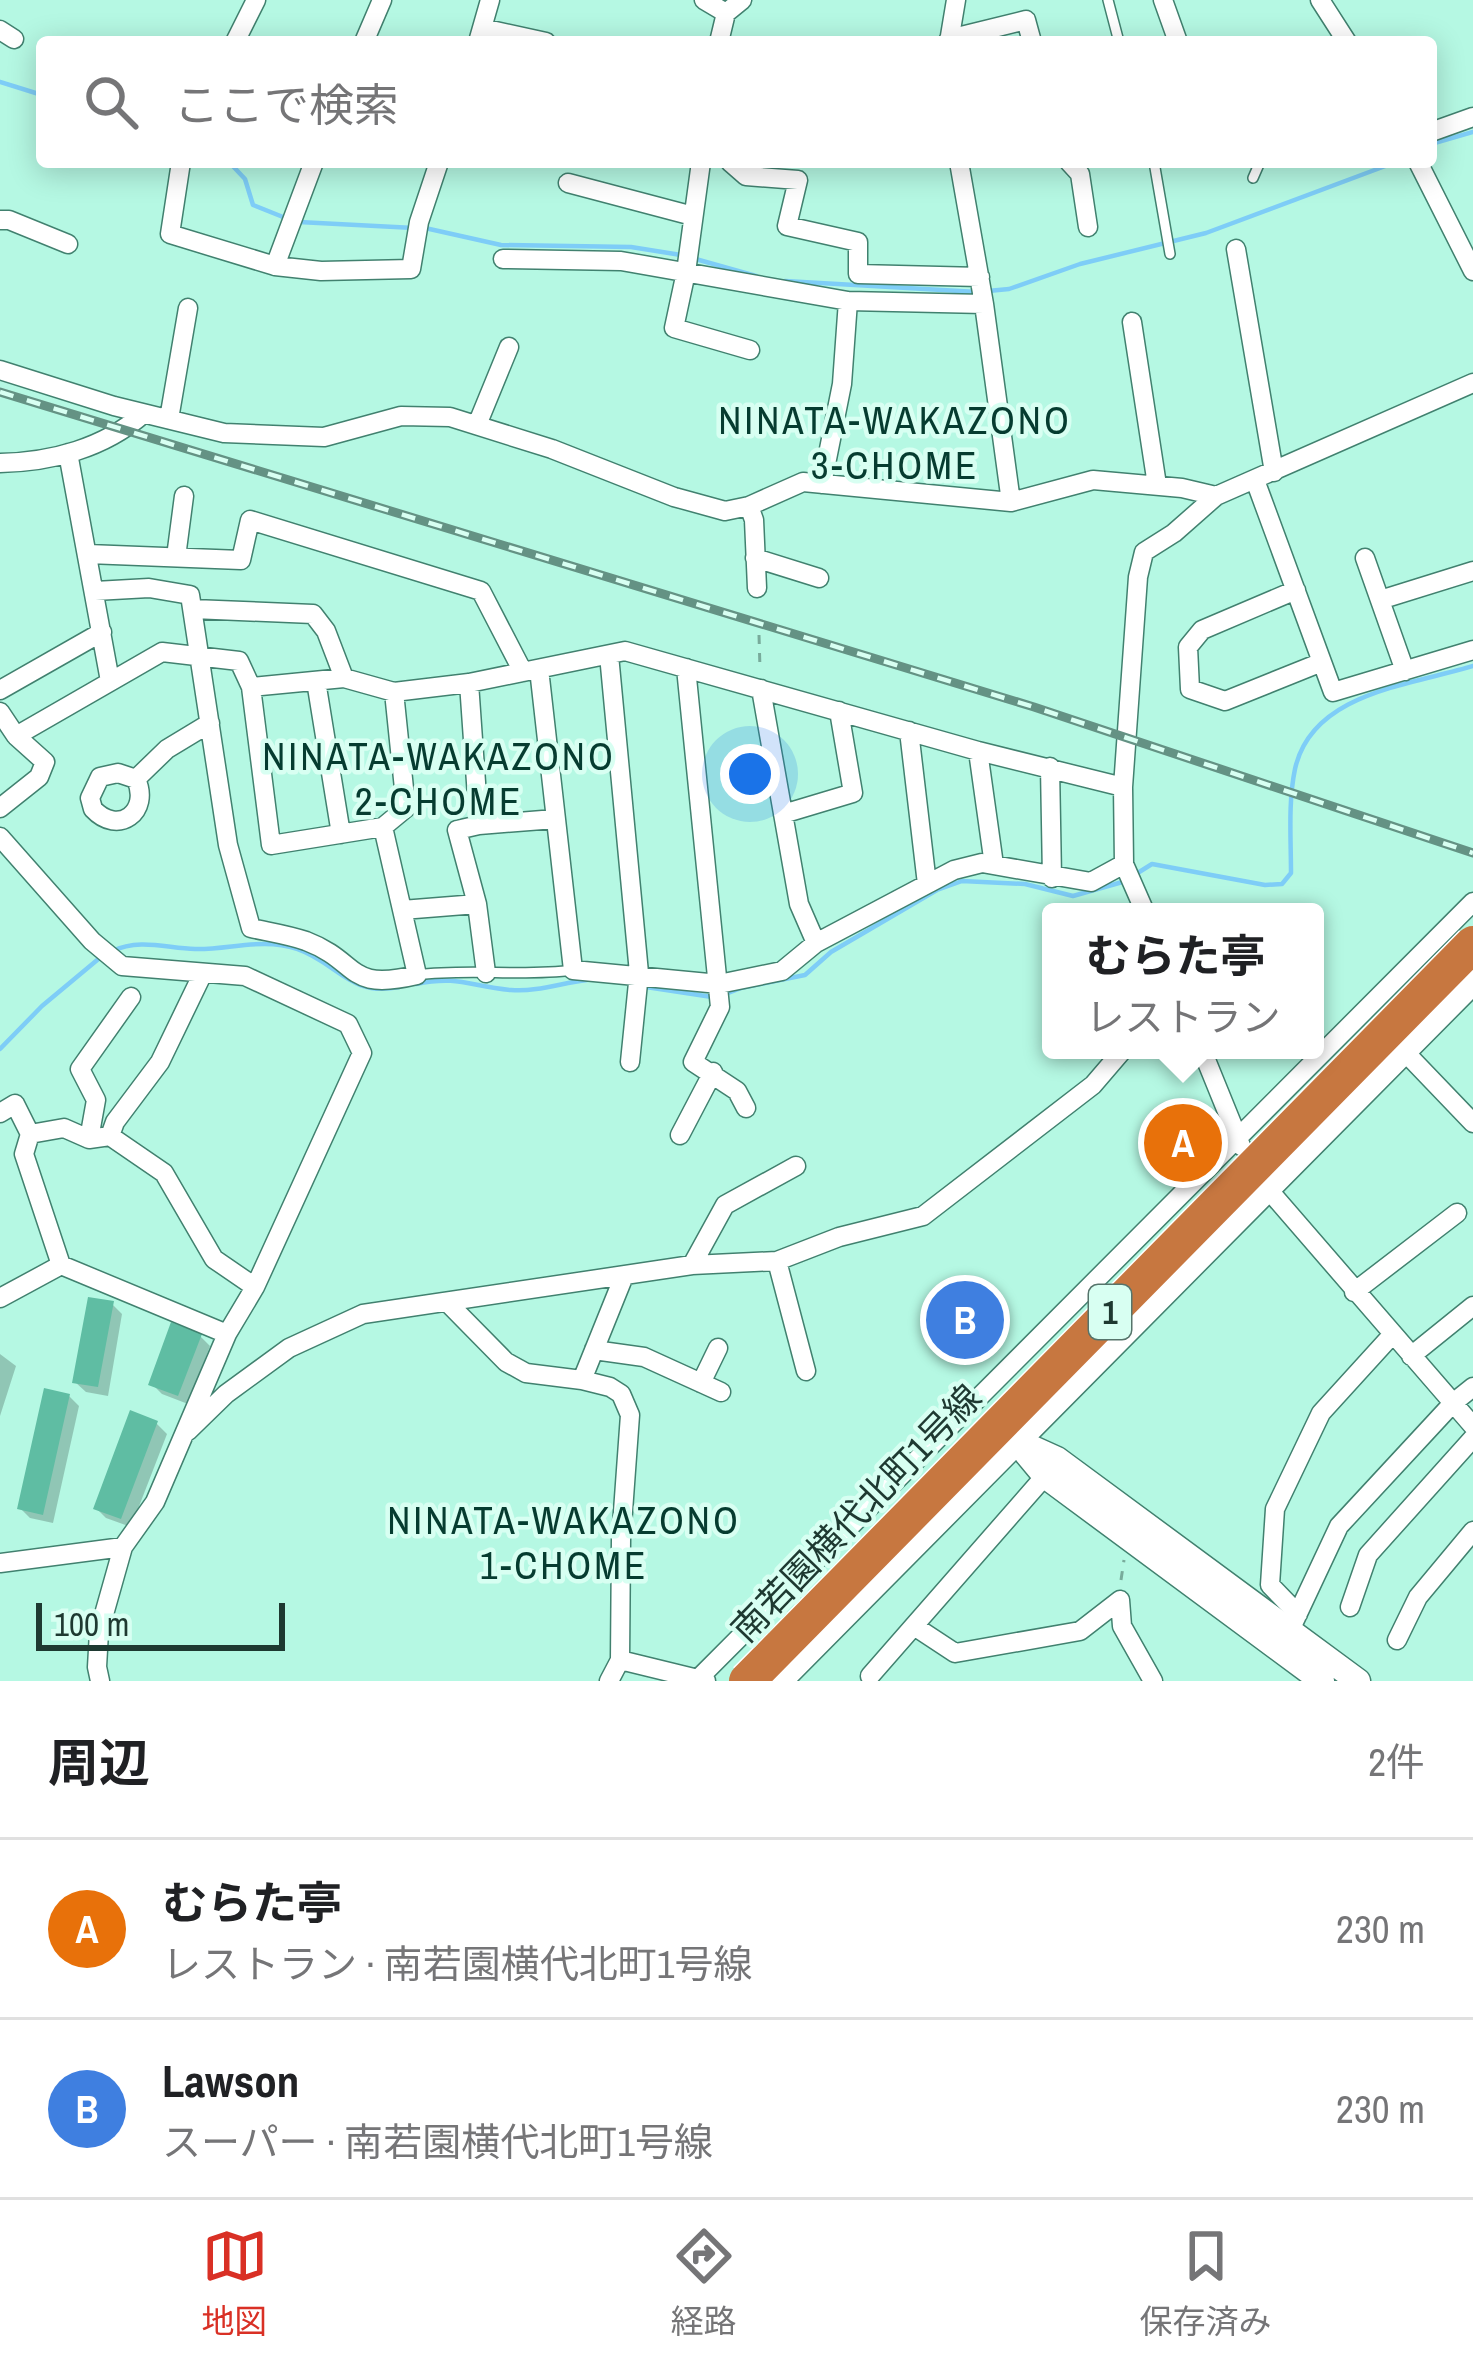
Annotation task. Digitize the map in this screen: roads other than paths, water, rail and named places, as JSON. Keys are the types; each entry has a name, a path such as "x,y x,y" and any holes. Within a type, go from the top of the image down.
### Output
{"highway":[{"name":"1","path":"744,1681 1472,946"},
{"name":"1","path":"777,1681 1472,946"}],"street":[{"path":"238,36 256,0"},
{"path":"367,36 382,0"},
{"path":"480,35 490,0"},
{"path":"704,0 734,7 722,36"},
{"path":"950,36 956,0"},
{"path":"1163,0 1176,36"},
{"path":"1320,0 1339,36"},
{"path":"964,36 1026,20 1030,36"},
{"path":"1437,130 1473,117"},
{"path":"180,168 170,234 275,266 321,271 411,269 419,222 437,168"},
{"path":"275,266 312,168"},
{"path":"699,168 674,328 750,350"},
{"path":"737,168 746,176 797,180 787,226 858,242 858,274 980,277"},
{"path":"960,168 1011,502"},
{"path":"1074,168 1080,174 1088,227"},
{"path":"1421,168 1473,271"},
{"path":"568,183 693,217"},
{"path":"0,220 68,244"},
{"path":"1236,249 1274,472"},
{"path":"502,259 621,261 848,301 984,304"},
{"path":"822,484 842,384 848,301"},
{"path":"169,419 188,308"},
{"path":"1132,322 1157,485"},
{"path":"477,425 509,347"},
{"path":"0,370 143,414 224,433 282,439 324,437 401,416 450,417 725,511 749,506 802,482 1011,502 1093,480 1216,496"},
{"path":"1140,903 1124,865 1123,787 1138,577 1144,552 1216,496 1473,383"},
{"path":"0,463 68,453 118,435 143,414"},
{"path":"68,453 110,681"},
{"path":"1255,480 1333,692 1473,650"},
{"path":"176,557 184,496"},
{"path":"749,506 754,520 757,588"},
{"path":"88,554 241,560 250,520 482,591 531,671 573,970 638,983 700,985 720,994 782,970 816,943 954,869 982,863 1091,882 1124,865"},
{"path":"755,558 819,578"},
{"path":"1365,558 1405,670"},
{"path":"1380,600 1473,571"},
{"path":"95,592 148,588 190,595 228,845 251,928 308,942 364,978 383,983 417,975 382,827"},
{"path":"1296,590 1202,629 1188,647 1190,689 1225,701 1322,662"},
{"path":"193,609 313,614 326,631 344,678"},
{"path":"0,690 102,632"},
{"path":"251,687 344,678 394,692 469,683 625,651 1123,787"},
{"path":"16,736 162,652 239,661 251,687 271,845 382,827 406,808 394,692"},
{"path":"609,655 638,983 630,1062"},
{"path":"686,668 720,994 693,1062 737,1091 746,1108"},
{"path":"316,681 341,834"},
{"path":"469,683 479,825"},
{"path":"761,689 799,904 816,943"},
{"path":"783,814 853,794 839,711"},
{"path":"0,712 16,736 45,762 39,777 0,808"},
{"path":"136,779 167,749 211,723"},
{"path":"909,731 927,884"},
{"path":"978,751 994,866"},
{"path":"1050,767 1052,878"},
{"path":"487,974 477,904 457,830 555,819"},
{"path":"0,837 92,941 122,966 245,976 349,1024 362,1054 255,1287 227,1334 155,1502 123,1547 99,1632 100,1681"},
{"path":"1324,1052 1473,902"},
{"path":"402,910 477,904"},
{"name":"南若園横代北町1号線","path":"744,1681 994,1423 1472,946"},
{"path":"110,1136 115,1122 160,1062 203,973"},
{"name":"南若園横代北町1号線","path":"777,1681 1473,982"},
{"path":"89,1139 96,1100 80,1069 131,998"},
{"path":"1403,1050 1470,1113"},
{"path":"180,1438 226,1394 289,1348 363,1314 692,1265 777,1261 838,1237 923,1216 1094,1084 1115,1059"},
{"path":"1206,1059 1250,1166 1268,1191 1473,1426"},
{"path":"620,1660 703,1679 1317,1059"},
{"path":"680,1135 712,1072"},
{"path":"0,1113 14,1104 30,1134 24,1154 61,1265 227,1334"},
{"path":"30,1134 64,1128 89,1139 110,1136 164,1173 214,1259 255,1287"},
{"path":"692,1265 725,1205 796,1166"},
{"path":"1354,1292 1457,1213"},
{"path":"777,1261 806,1371"},
{"path":"0,1298 61,1265"},
{"path":"582,1380 624,1276"},
{"path":"446,1302 506,1362 526,1372 582,1380 621,1394 630,1415 621,1539 620,1660 610,1681"},
{"path":"1411,1356 1473,1306"},
{"path":"1294,1622 1270,1585 1275,1509 1321,1413 1392,1335"},
{"path":"701,1383 718,1348"},
{"path":"594,1350 644,1357 721,1392"},
{"path":"1294,1622 1339,1526 1473,1387"},
{"path":"994,1423 1057,1459 1294,1622 1358,1681"},
{"path":"1350,1607 1369,1555 1473,1438"},
{"path":"1019,1441 1045,1476 1322,1681"},
{"path":"870,1676 1045,1476"},
{"path":"1397,1640 1418,1597 1473,1531"},
{"path":"0,1563 123,1547"},
{"path":"914,1626 955,1653 1080,1631 1120,1600 1122,1626 1153,1681"}],"lane":[{"path":"1108,0 1117,36"},
{"path":"1155,168 1170,254"},
{"path":"1253,178 1257,168"},
{"path":"417,975 447,971 534,975 573,970"}],"waterway":[{"path":"0,82 36,93"},
{"path":"1437,142 1473,132"},
{"path":"235,168 245,179 253,205 288,219"},
{"path":"988,291 1206,233 1380,168"},
{"path":"299,222 414,228"},
{"path":"425,228 501,245 631,247 681,255"},
{"path":"692,258 756,276"},
{"path":"785,281 977,292"},
{"path":"1136,874 1152,864 1282,884 1291,873 1295,769 1305,743 1321,723 1368,696 1473,666"},
{"path":"723,995 805,975 831,952 937,890 962,881 1025,884 1073,896 1126,881"},
{"path":"112,951 143,944 195,949 284,946 311,955 356,983 399,987"},
{"path":"0,1049 102,956"},
{"path":"416,984 455,981 521,990 587,980"},
{"path":"646,987 712,997"}],"railway":[{"path":"0,392 1034,707 1473,853"}],"place":[{"name":"むらた亭","path":"1183,1143"},
{"name":"Lawson","path":"965,1320"}],"district":[{"name":"NINATA-WAKAZONO 3-CHOME","path":"895,442"},
{"name":"NINATA-WAKAZONO 2-CHOME","path":"439,778"},
{"name":"NINATA-WAKAZONO 1-CHOME","path":"564,1542"}]}
